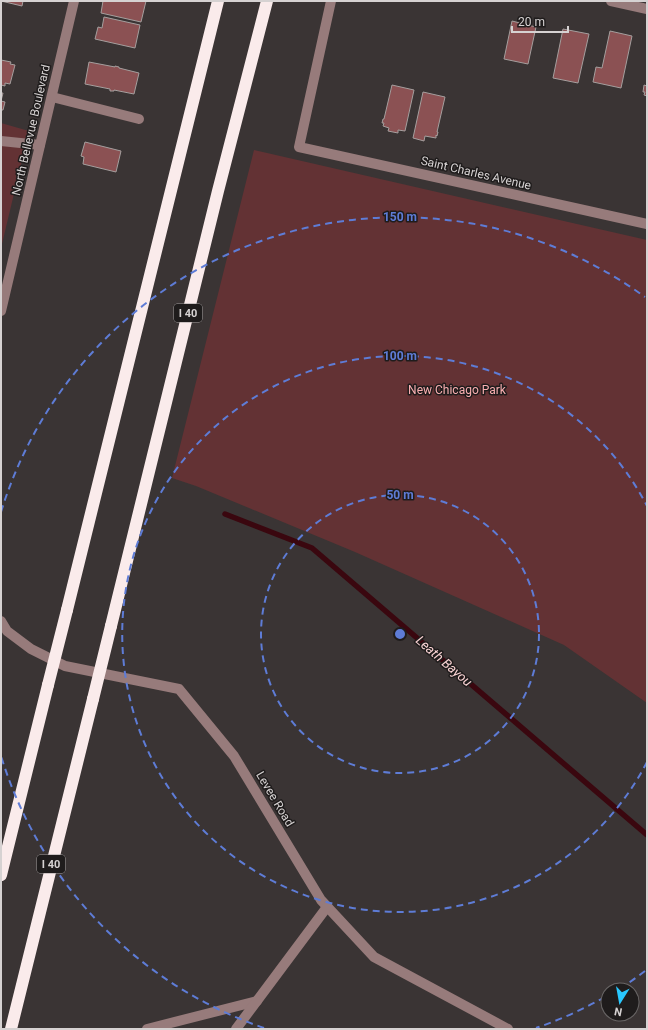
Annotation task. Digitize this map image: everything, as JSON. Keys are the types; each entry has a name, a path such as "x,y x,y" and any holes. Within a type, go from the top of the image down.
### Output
{"highway":[{"path":"1,875 218,1"},
{"name":"I 40","path":"11,1029 216,198 267,1"}],"street":[{"name":"North Bellevue Boulevard","path":"1,311 5,275 40,145 74,1"},
{"name":"Saint Charles Avenue","path":"331,1 299,147 647,224"},
{"path":"611,1 647,8"},
{"path":"52,97 139,119"},
{"path":"1,141 40,145"},
{"name":"Levee Road","path":"1,621 7,631 31,649 65,666 179,690 234,756 327,907 374,957 508,1029"},
{"path":"236,1029 327,907"},
{"path":"146,1029 257,1001"}],"green space":[{"path":"1,123 29,131 1,248"},
{"name":"New Chicago Park","path":"254,150 647,240 647,703 564,645 355,552 196,486 172,478"}],"building":[{"path":"1,1 23,1 22,6"},
{"path":"103,1 146,1 141,22 101,13"},
{"path":"104,17 140,25 135,48 95,39 98,27 102,28"},
{"path":"512,21 536,27 528,64 504,59"},
{"path":"563,29 589,34 578,83 553,78"},
{"path":"610,31 632,36 621,88 593,82 596,67 602,68"},
{"path":"1,60 11,62 10,64 15,65 10,84 5,83 5,86 1,85"},
{"path":"89,62 115,66 139,73 134,94 114,90 110,91 110,89 85,84"},
{"path":"392,85 414,90 405,131 398,130 398,133 388,131 389,128 383,126 384,123 382,123"},
{"path":"644,85 647,86 647,96 644,95 645,92 643,92"},
{"path":"423,92 445,97 437,136 436,135 436,138 425,136 424,141 413,138"},
{"path":"1,101 5,102 3,110 1,110"},
{"path":"85,142 121,151 116,172 83,164 84,157 81,156"}],"waterway":[{"name":"Leath Bayou","path":"225,514 312,548 647,835"}]}
